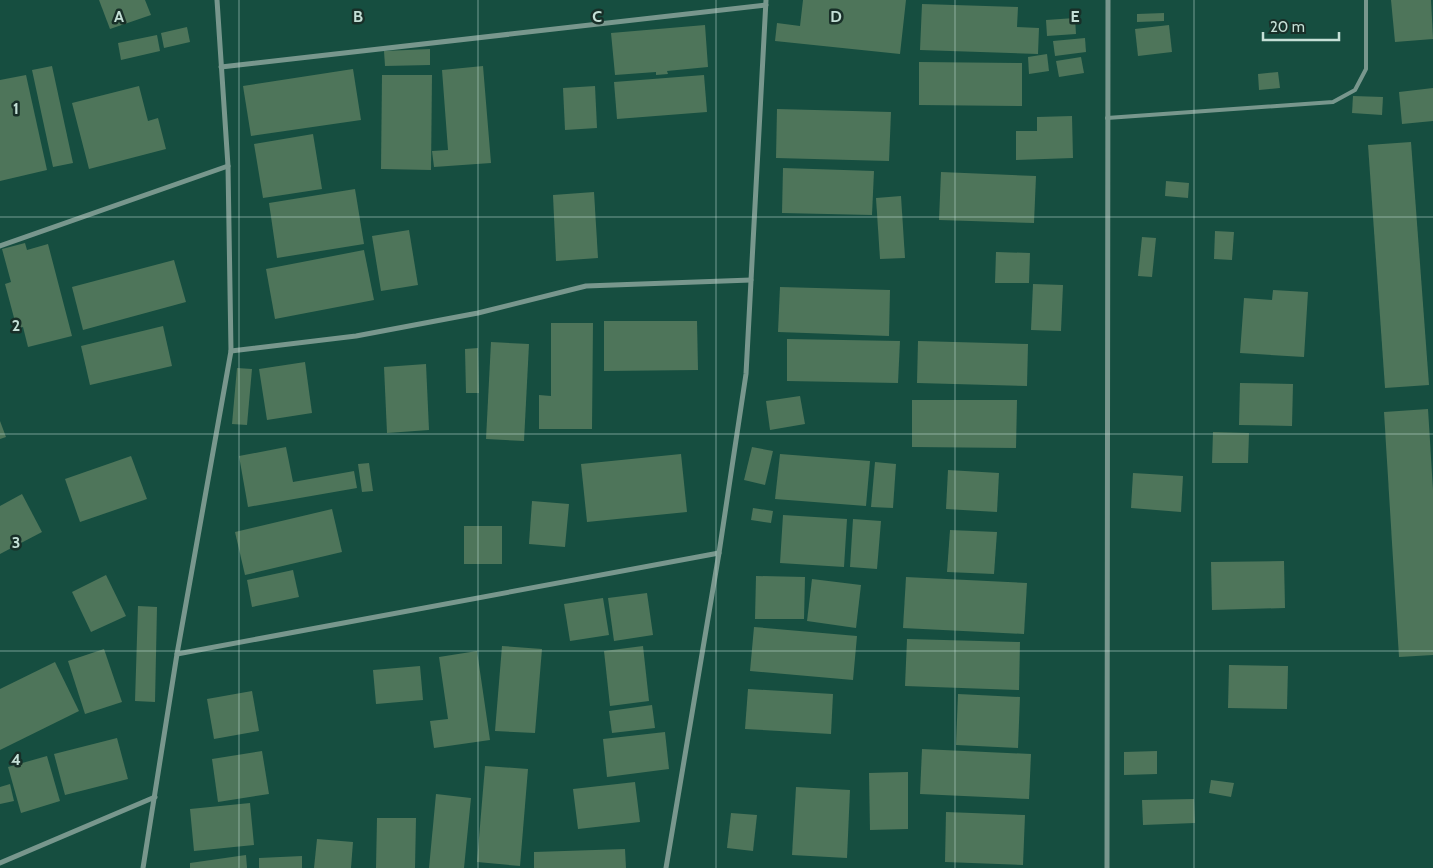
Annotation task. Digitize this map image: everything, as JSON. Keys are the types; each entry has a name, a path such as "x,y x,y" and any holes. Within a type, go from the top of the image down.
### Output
{"street":[{"path":"143,868 177,654 231,351 228,166 217,0"},
{"path":"1107,868 1108,0"},
{"path":"221,67 766,2 746,374 720,553 666,868"},
{"path":"0,246 228,166"},
{"path":"231,351 356,336 478,312 586,286 751,280"},
{"path":"177,654 720,553"},
{"path":"0,863 155,797"}],"lane":[{"path":"1107,118 1333,102 1355,90 1366,69 1366,0"}],"building":[{"path":"99,0 145,0 151,15 110,29"},
{"path":"803,0 906,0 900,54 775,41 777,23 800,26"},
{"path":"1391,0 1431,0 1433,39 1395,42"},
{"path":"922,4 1018,7 1017,27 1039,28 1038,54 920,50"},
{"path":"1164,13 1164,21 1137,22 1137,14"},
{"path":"1075,18 1076,34 1047,36 1046,20"},
{"path":"705,25 708,67 667,71 668,74 656,75 656,72 615,75 611,33"},
{"path":"1169,25 1172,52 1138,56 1135,29"},
{"path":"187,27 190,42 164,48 161,33"},
{"path":"157,35 160,51 121,60 118,43"},
{"path":"1085,38 1086,52 1055,56 1053,41"},
{"path":"430,49 430,65 385,66 384,51"},
{"path":"1047,54 1049,71 1029,74 1028,57"},
{"path":"1081,57 1084,73 1059,77 1056,61"},
{"path":"919,62 1022,63 1022,106 919,105"},
{"path":"52,66 73,163 53,167 32,70"},
{"path":"483,66 491,163 434,167 432,151 448,150 442,70"},
{"path":"353,69 361,120 251,136 243,86"},
{"path":"1278,72 1280,88 1259,90 1258,74"},
{"path":"26,75 47,170 0,181 0,80"},
{"path":"382,75 432,75 431,170 381,169"},
{"path":"704,75 707,112 617,119 614,82"},
{"path":"139,86 148,121 158,118 166,149 89,169 72,103"},
{"path":"595,86 597,128 565,130 563,88"},
{"path":"1433,88 1433,121 1402,124 1399,92"},
{"path":"1353,96 1383,97 1382,115 1352,113"},
{"path":"777,109 891,112 889,161 776,158"},
{"path":"1072,116 1073,158 1016,160 1016,131 1037,131 1037,117"},
{"path":"313,134 322,189 263,198 254,144"},
{"path":"1411,142 1429,385 1385,388 1368,145"},
{"path":"783,168 874,171 872,215 782,213"},
{"path":"941,172 1036,176 1034,223 939,220"},
{"path":"1166,181 1189,183 1188,198 1165,196"},
{"path":"355,189 364,244 277,258 269,203"},
{"path":"594,192 598,258 556,261 553,195"},
{"path":"901,196 905,258 880,259 876,198"},
{"path":"409,230 418,285 381,291 372,236"},
{"path":"1215,231 1234,232 1232,260 1214,259"},
{"path":"1142,237 1156,238 1152,277 1138,276"},
{"path":"25,243 27,250 48,244 72,336 28,347 23,327 17,329 5,284 11,282 2,249"},
{"path":"364,250 374,300 275,319 266,269"},
{"path":"996,252 1030,253 1029,283 995,283"},
{"path":"174,260 186,302 83,330 72,287"},
{"path":"1033,284 1063,285 1061,331 1031,330"},
{"path":"780,287 890,290 889,336 778,332"},
{"path":"1273,290 1308,292 1304,357 1240,353 1244,298 1272,300"},
{"path":"604,321 697,321 698,370 604,371"},
{"path":"551,323 593,323 592,429 539,429 539,395 551,396"},
{"path":"163,326 172,366 90,385 81,346"},
{"path":"787,339 900,341 898,383 787,381"},
{"path":"918,341 1028,344 1027,386 917,383"},
{"path":"491,342 529,344 524,441 486,439"},
{"path":"478,348 479,393 466,393 465,349"},
{"path":"305,362 312,413 267,420 259,369"},
{"path":"426,364 429,430 387,433 384,367"},
{"path":"237,368 252,369 247,425 232,424"},
{"path":"1240,383 1293,384 1292,426 1239,425"},
{"path":"800,396 805,424 770,430 766,401"},
{"path":"912,400 1017,400 1016,448 912,447"},
{"path":"1428,409 1433,490 1433,655 1399,657 1384,412"},
{"path":"0,421 6,437 0,439"},
{"path":"1213,432 1249,433 1248,463 1212,463"},
{"path":"286,447 293,482 354,471 357,488 248,507 239,456"},
{"path":"752,447 773,451 765,485 744,480"},
{"path":"681,454 687,512 587,522 581,464"},
{"path":"780,454 870,461 866,506 775,499"},
{"path":"131,456 147,499 80,522 65,479"},
{"path":"875,462 896,464 893,508 871,507"},
{"path":"369,463 373,491 362,492 358,464"},
{"path":"948,470 999,473 997,512 946,509"},
{"path":"1133,473 1183,476 1181,512 1131,508"},
{"path":"22,494 42,532 0,554 0,506"},
{"path":"532,501 569,504 565,547 529,544"},
{"path":"753,508 773,511 771,523 751,520"},
{"path":"332,509 342,552 245,575 235,532"},
{"path":"783,515 847,519 844,567 780,563"},
{"path":"853,519 881,521 877,569 850,567"},
{"path":"464,526 502,526 502,564 464,564"},
{"path":"950,530 997,532 994,574 947,572"},
{"path":"1284,561 1285,608 1212,610 1211,562"},
{"path":"293,570 299,597 252,607 247,580"},
{"path":"106,575 126,616 91,632 72,592"},
{"path":"756,576 805,577 804,619 755,619"},
{"path":"906,577 1027,583 1024,634 903,628"},
{"path":"812,579 861,585 856,628 807,621"},
{"path":"647,593 653,635 614,641 608,598"},
{"path":"603,598 609,635 570,641 564,604"},
{"path":"138,606 157,607 155,702 135,701"},
{"path":"754,627 857,636 853,680 750,671"},
{"path":"907,639 1020,642 1019,690 905,686"},
{"path":"502,646 542,649 535,733 495,731"},
{"path":"643,646 649,701 610,706 604,651"},
{"path":"104,649 122,702 85,714 68,661"},
{"path":"477,651 490,740 434,748 430,721 448,719 439,657"},
{"path":"55,662 79,711 0,750 0,689"},
{"path":"1229,665 1288,666 1287,709 1228,708"},
{"path":"420,666 423,700 376,704 373,670"},
{"path":"748,689 833,694 831,734 745,729"},
{"path":"252,691 259,731 214,739 207,699"},
{"path":"958,694 1020,697 1018,748 956,745"},
{"path":"652,705 655,728 612,733 609,711"},
{"path":"665,732 669,769 607,777 603,739"},
{"path":"117,738 128,779 65,795 54,754"},
{"path":"922,749 1031,754 1029,799 920,794"},
{"path":"262,751 269,794 218,802 212,759"},
{"path":"1157,751 1157,774 1124,775 1124,752"},
{"path":"47,756 60,801 21,813 8,767"},
{"path":"485,766 528,769 520,866 477,862"},
{"path":"908,772 908,829 870,830 869,773"},
{"path":"1211,780 1234,783 1231,797 1209,793"},
{"path":"635,782 640,822 578,829 573,789"},
{"path":"10,784 14,801 0,804 0,787"},
{"path":"796,787 850,790 847,858 792,855"},
{"path":"436,794 471,798 464,868 429,868"},
{"path":"1194,799 1195,823 1143,825 1142,800"},
{"path":"250,803 254,845 194,851 190,809"},
{"path":"946,812 1025,815 1023,865 945,862"},
{"path":"731,813 757,815 753,851 727,848"},
{"path":"377,818 416,818 415,868 376,868"},
{"path":"317,839 353,842 351,868 314,868"},
{"path":"625,849 626,868 534,868 534,852"},
{"path":"246,855 247,868 190,868 190,863"},
{"path":"302,856 302,868 259,868 259,858"}]}
